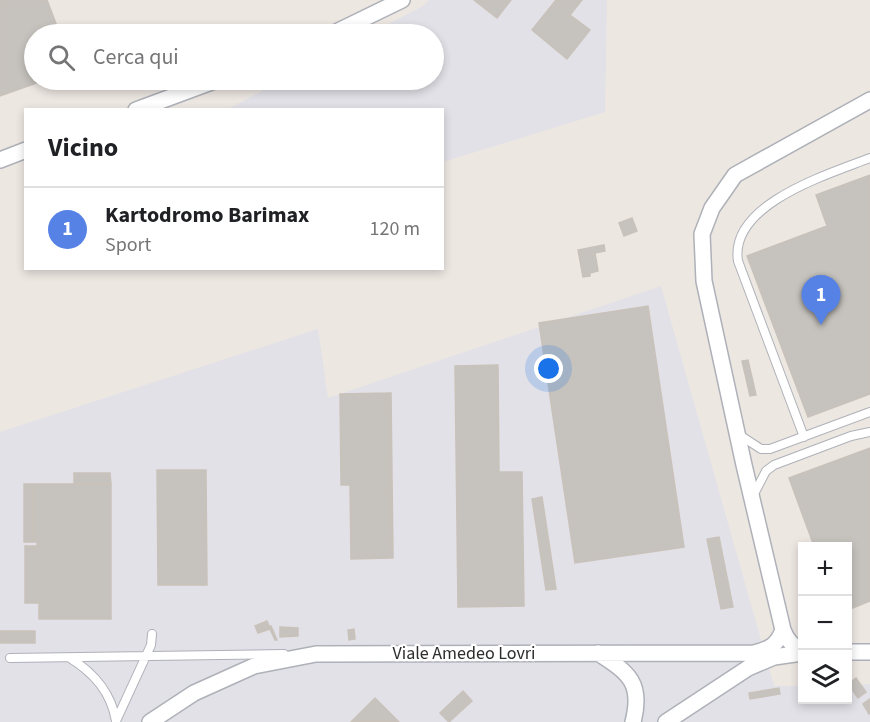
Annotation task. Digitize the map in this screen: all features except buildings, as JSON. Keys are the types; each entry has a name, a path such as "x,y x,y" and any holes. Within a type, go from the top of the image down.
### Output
{"street":[{"path":"353,24 402,0"},
{"path":"141,108 190,90"},
{"path":"800,650 787,640 783,630 704,281 702,234 712,207 735,175 870,99"},
{"path":"0,160 24,151"},
{"name":"Viale Amedeo Lovri","path":"150,722 194,693 254,666 316,654 754,653 768,650 779,641 783,630"},
{"path":"666,722 748,668 774,657 798,652"},
{"path":"852,652 870,652"},
{"path":"598,653 623,670 635,687 638,705 633,722"}],"lane":[{"path":"804,437 738,261 737,247 747,225 784,194 870,158"},
{"path":"737,433 761,449 770,449 870,412"},
{"path":"752,498 766,471 774,465 851,436 870,432"},
{"path":"116,721 147,656 152,634"},
{"path":"10,658 316,654"},
{"path":"68,657 83,666 96,678 107,693 116,721"}],"shaded area":[{"path":"429,0 607,0 605,112 444,162 444,108 230,108 264,90 444,90 444,24 388,24 423,6"},
{"path":"661,286 774,686 798,686 798,704 852,704 852,685 870,684 870,722 0,722 0,432 318,329 328,398"}],"place":[{"name":"Kartodromo Barimax","path":"821,325"}]}
